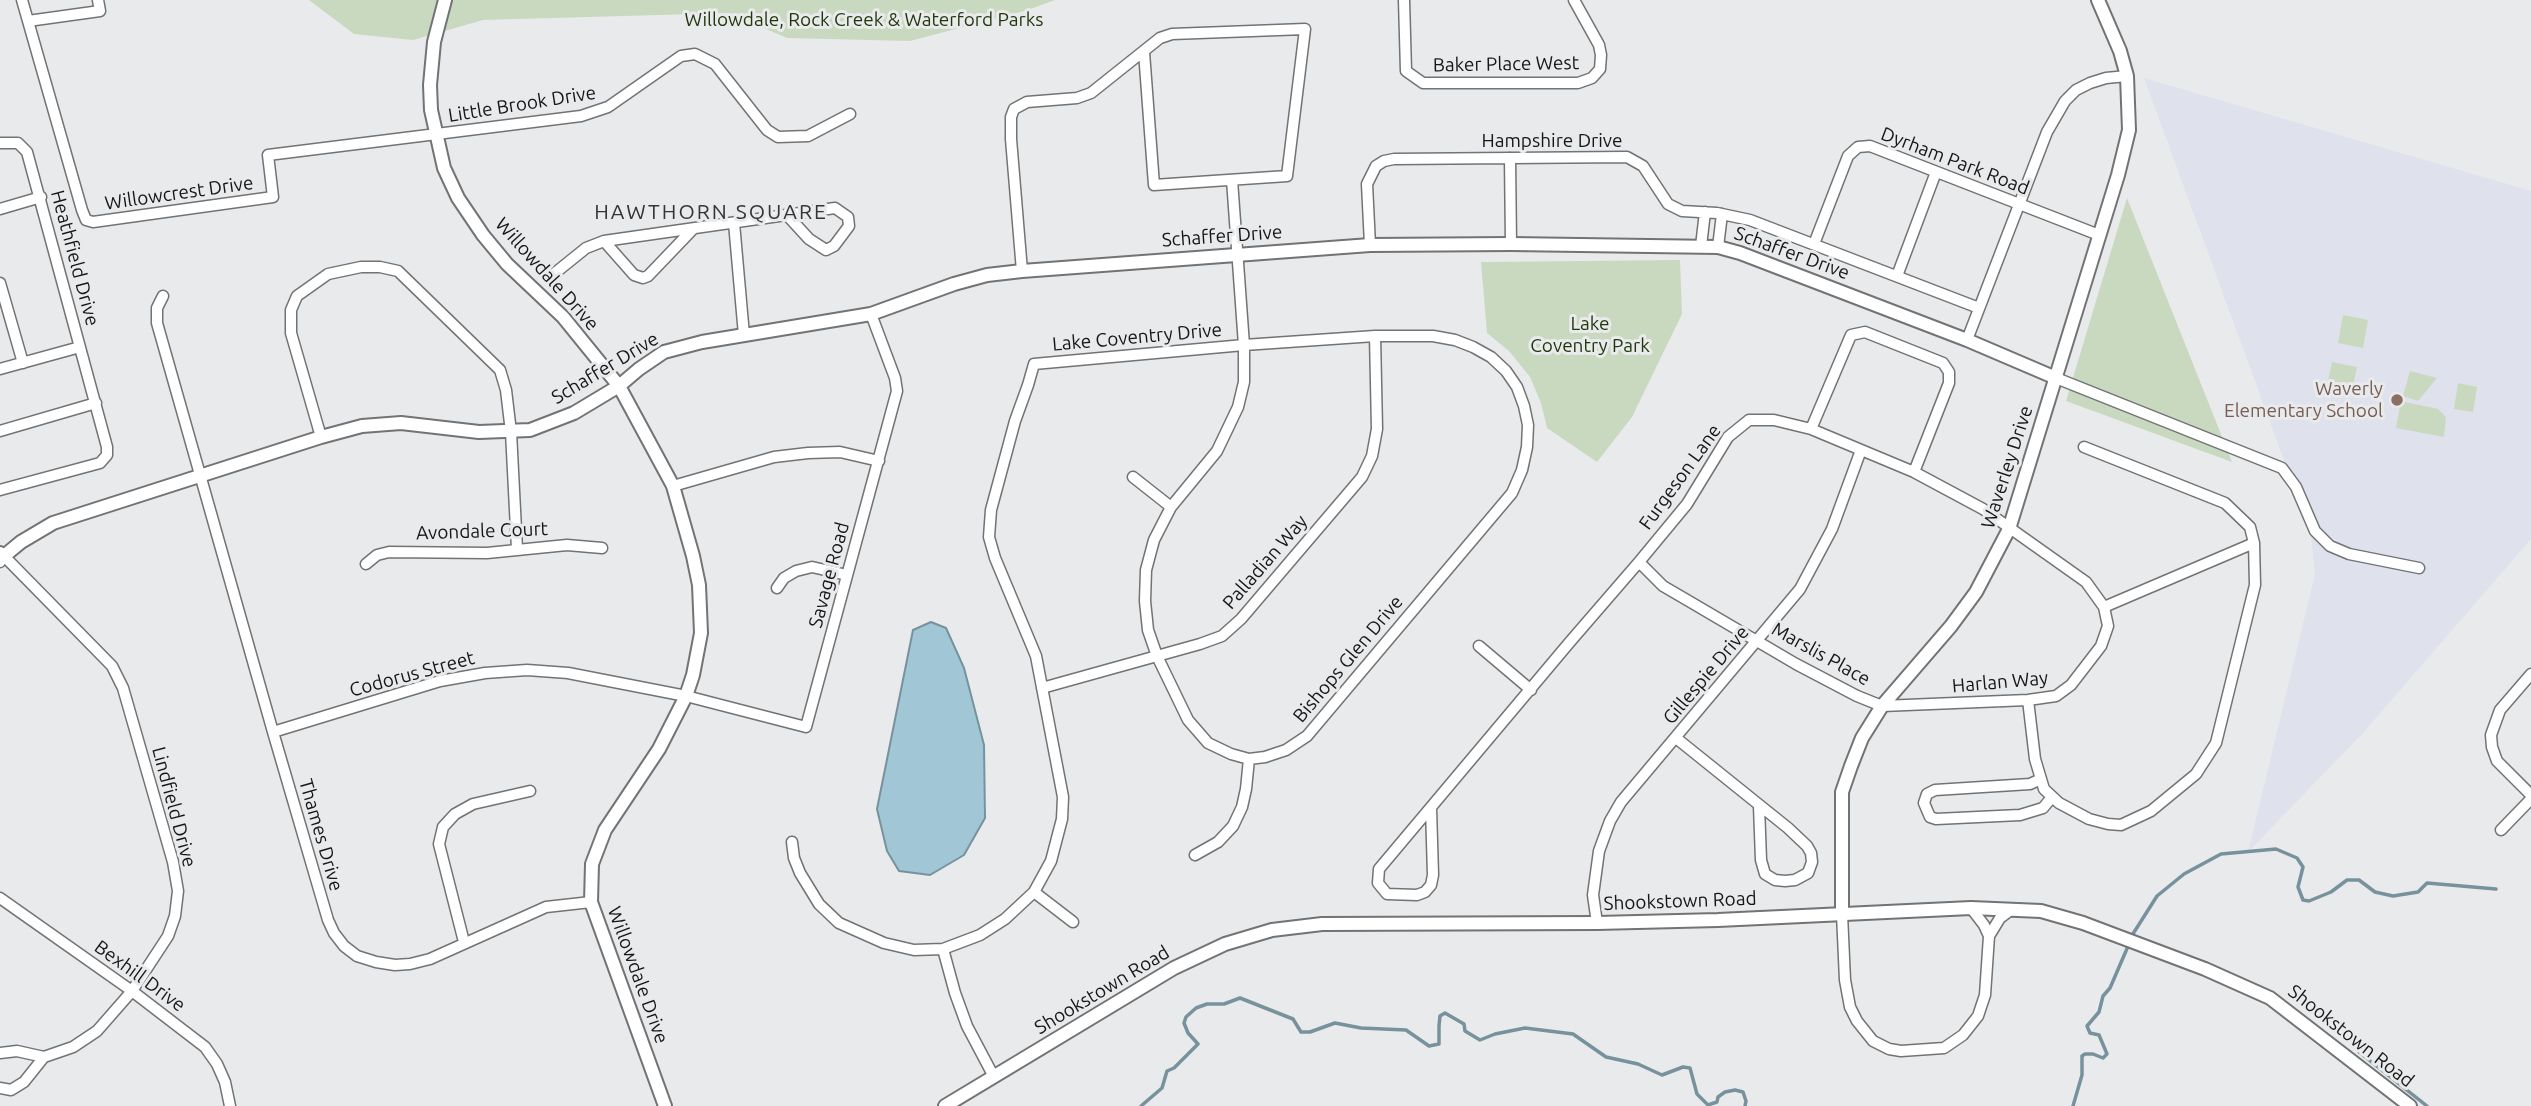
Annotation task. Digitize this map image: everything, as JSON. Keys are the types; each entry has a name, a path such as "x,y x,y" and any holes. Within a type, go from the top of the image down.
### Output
{"street":[{"name":"Willowcrest Drive","path":"22,0 86,220 93,222 273,197 268,155 435,136"},
{"path":"28,21 100,12 98,0"},
{"name":"Willowdale Drive","path":"445,0 431,63 430,110 444,168 458,198 483,235 507,264 563,317 619,386 673,486 694,556 699,584 701,633 698,655 686,696 659,750 605,830 592,864 591,902 665,1106"},
{"name":"Baker Place West","path":"1404,0 1406,71 1423,83 1578,83 1592,78 1601,69 1601,55 1599,45 1574,0"},
{"name":"Waverley Drive","path":"1842,914 1842,792 1862,738 1882,706 1951,626 1976,592 2010,528 2119,175 2129,130 2127,76 2120,51 2098,0"},
{"path":"1022,271 1011,139 1011,117 1014,109 1027,102 1077,98 1091,93 1160,38 1172,34 1305,29 1287,176 1154,185 1144,52"},
{"name":"Little Brook Drive","path":"435,136 580,116 608,107 681,56 695,54 715,64 766,130 778,137 808,136 850,114"},
{"path":"1967,340 2047,132 2065,101 2076,90 2090,83 2127,76"},
{"name":"Heathfield Drive","path":"0,143 18,143 27,152 107,447 107,455 100,463 0,491"},
{"name":"Dyrham Park Road","path":"1814,244 1848,156 1857,147 1870,146 2099,235"},
{"name":"Hampshire Drive","path":"1370,245 1367,184 1376,166 1384,161 1627,157 1643,166 1668,204 1682,211 1722,214 1750,220 1979,309"},
{"path":"1510,158 1511,244"},
{"path":"1897,276 1936,172"},
{"path":"1195,855 1218,842 1233,826 1246,789 1249,759 1208,743 1188,720 1157,656 1148,630 1146,570 1154,540 1171,507 1217,451 1229,429 1244,382 1244,345 1232,180"},
{"path":"0,209 41,197"},
{"path":"555,273 586,248 604,241 835,208 850,221 834,246 826,250 809,239 787,215"},
{"path":"1701,246 1705,212"},
{"path":"1718,247 1722,214"},
{"path":"734,223 744,335"},
{"path":"604,241 634,275 643,278 694,228"},
{"name":"Schaffer Drive","path":"1,557 53,523 321,437 362,426 401,423 479,432 530,430 574,413 619,386 664,352 744,335 871,314 987,275 1370,245 1511,244 1701,246 1740,253 1967,340 2282,468 2296,487 2315,531 2330,546 2349,554 2418,568"},
{"path":"321,437 292,333 291,310 297,296 328,274 361,267 398,271 496,364 506,390 511,432 517,550"},
{"path":"0,283 23,363"},
{"name":"Thames Drive","path":"163,296 157,307 157,323 328,920 344,946 358,956 376,962 395,965 430,960 546,907 591,902"},
{"name":"Savage Road","path":"686,696 806,727 897,391 895,378 871,314"},
{"path":"1811,429 1851,335 1865,332 1943,363 1949,372 1949,383 1914,472"},
{"name":"Bishops Glen Drive","path":"1244,345 1375,336 1433,336 1455,340 1491,358 1506,371 1517,387 1528,425 1522,470 1512,493 1307,736 1286,750 1249,759"},
{"name":"Palladian Way","path":"1042,688 1200,644 1222,636 1241,619 1362,477 1371,456 1377,429 1375,336"},
{"name":"Lake Coventry Drive","path":"943,949 980,935 1005,919 1034,892 1051,861 1058,840 1063,797 1036,656 995,558 989,537 991,510 1015,421 1034,364 1244,345"},
{"path":"0,369 80,347"},
{"path":"0,430 96,403"},
{"name":"Furgeson Lane","path":"1431,808 1431,885 1425,892 1416,895 1387,894 1378,883 1380,869 1431,808 1639,562 1687,504 1728,438 1748,420 1774,420 1811,429 1914,472 1983,509 2010,528"},
{"path":"2028,700 2035,759 2044,789 2089,819 2122,825 2151,811 2196,774 2216,743 2255,585 2254,543 2250,527 2225,503 2084,447"},
{"name":"Gillespie Drive","path":"1597,923 1593,895 1599,851 1607,828 1621,802 1801,589 1832,529 1861,450"},
{"path":"673,486 774,457 840,452 879,461"},
{"path":"1133,477 1171,507"},
{"path":"2010,528 2086,582 2104,607 2254,543"},
{"name":"Avondale Court","path":"366,564 377,555 389,552 487,553 568,545 602,548"},
{"name":"Lindfield Drive","path":"0,1053 17,1051 44,1056 73,1047 97,1031 132,991 168,936 175,916 178,891 173,862 123,688 112,666 1,557"},
{"name":"Marslis Place","path":"1639,562 1663,586 1796,664 1882,706"},
{"path":"777,588 784,578 796,571 812,567 847,575"},
{"name":"Harlan Way","path":"1882,706 2028,700 2056,696 2071,685 2101,646 2108,626 2104,607"},
{"path":"1479,646 1531,690"},
{"name":"Codorus Street","path":"273,732 440,681 485,673 527,670 568,673 686,696"},
{"path":"2501,830 2531,797 2497,761 2491,735 2500,710 2531,674"},
{"path":"1676,738 1759,806 1807,846 1812,862 1808,873 1795,880 1785,881 1765,874 1761,860 1759,806"},
{"path":"2041,779 2030,784 1935,790 1927,794 1924,803 1930,817 1936,819 2020,815 2043,808 2053,797"},
{"path":"464,943 439,844 443,827 455,814 473,804 530,791"},
{"path":"792,842 793,858 800,873 820,904 839,923 884,943 914,950 943,949 967,1026 994,1077"},
{"path":"1034,892 1073,922"},
{"name":"Bexhill Drive","path":"0,898 132,991 205,1047 225,1082 230,1106"},
{"path":"1842,914 1845,980 1850,1007 1873,1041 1888,1049 1901,1051 1944,1048 1963,1035 1982,1008 1989,936 1971,908"},
{"name":"Shookstown Road","path":"945,1106 1174,968 1225,944 1272,930 1322,925 1597,923 1971,908 2041,911 2083,923 2270,998 2410,1106"},
{"path":"1989,936 2000,918 2013,909"},
{"path":"0,1088 11,1090 24,1082 44,1056"}],"shaded area":[{"name":"Waverly Elementary School","path":"2144,78 2531,191 2531,539 2362,734 2248,852 2315,574 2311,534"}],"green space":[{"name":"Willowdale, Rock Creek & Waterford Parks","path":"309,0 1055,0 1028,10 910,41 787,38 729,13 483,20 413,40 354,34"},
{"path":"2127,198 2232,462 2066,401"},
{"name":"Lake Coventry Park","path":"1680,260 1682,314 1632,417 1597,462 1547,428 1541,403 1530,377 1509,351 1487,333 1481,262"},
{"path":"2343,315 2368,320 2363,348 2338,343"},
{"path":"2332,362 2357,367 2351,395 2326,390"},
{"path":"2410,371 2437,378 2418,401 2403,396"},
{"path":"2458,383 2477,387 2473,412 2454,409"},
{"path":"2401,401 2438,409 2446,417 2444,437 2396,428"}],"water":[{"path":"931,622 946,628 964,668 984,745 985,818 964,855 930,875 899,871 887,851 877,809 913,630"}],"waterway":[{"path":"2131,937 2157,896 2184,874 2221,854 2276,849 2297,858 2303,867 2298,887 2303,900 2309,901 2331,892 2347,880 2359,880 2375,892 2393,896 2418,892 2427,883 2496,889"},
{"path":"2073,1106 2082,1075 2082,1056 2093,1054 2103,1058 2107,1054 2099,1035 2090,1033 2087,1026 2099,1012 2103,996 2110,988 2129,944"},
{"path":"1141,1106 1162,1088 1167,1071 1174,1068 1198,1044 1188,1033 1184,1023 1186,1017 1196,1008 1207,1004 1224,1004 1240,998 1293,1019 1301,1032 1310,1032 1335,1023 1361,1028 1406,1030 1429,1046 1439,1044 1440,1016 1445,1013 1464,1024 1465,1031 1480,1040 1525,1028 1573,1034 1606,1057 1638,1064 1662,1075 1683,1067 1690,1068 1697,1094 1708,1105 1717,1102 1718,1097 1725,1092 1735,1090 1743,1092 1745,1106"},
{"path":"2356,1047 2427,1106"}],"place":[{"name":"Waverly Elementary School","path":"2397,400"}],"district":[{"name":"HAWTHORN SQUARE","path":"711,212"}]}
